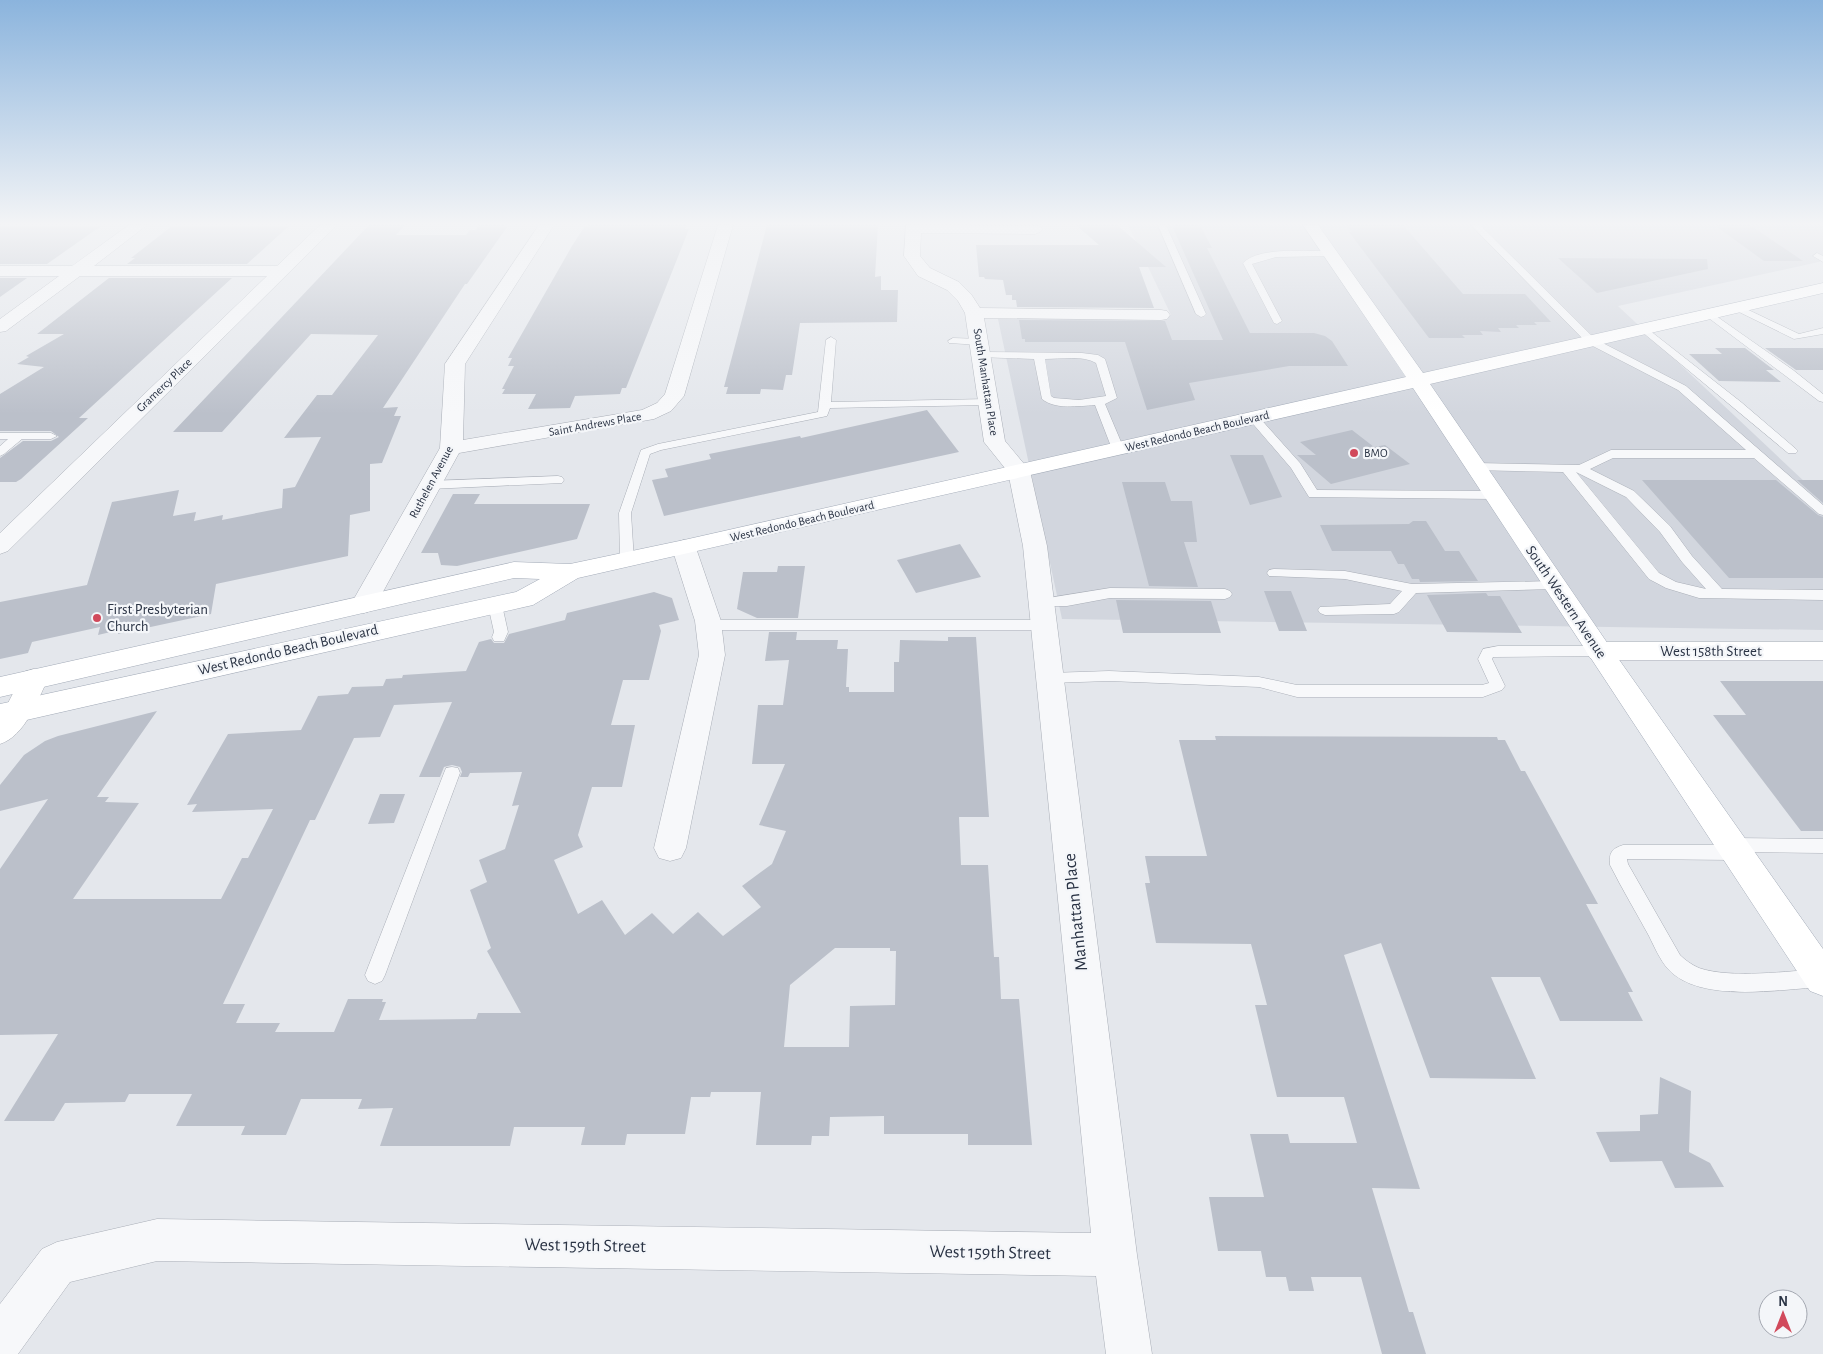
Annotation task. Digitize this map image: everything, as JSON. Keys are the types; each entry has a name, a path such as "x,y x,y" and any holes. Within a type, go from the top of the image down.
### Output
{"main road":[{"name":"South Western Avenue","path":"1354,288 1598,651 1823,978"},
{"name":"West Redondo Beach Boulevard","path":"0,686 514,570 570,572 684,548 1822,288"},
{"name":"West Redondo Beach Boulevard","path":"9,713 524,599 570,572"},
{"name":"West 158th Street","path":"1598,651 1823,651"},
{"path":"0,733 9,713 34,679"}],"street":[{"path":"0,327 52,288"},
{"name":"Gramercy Place","path":"0,546 263,288"},
{"name":"Ruthelen Avenue","path":"364,604 451,448 454,432 452,383 455,364 505,288"},
{"name":"Saint Andrews Place","path":"451,448 647,415 664,407 674,396 707,288"},
{"name":"South Manhattan Place","path":"954,288 965,298 974,313 995,442 1019,471"},
{"path":"974,313 1161,315"},
{"name":"Manhattan Place","path":"1019,471 1035,546 1115,1255 1129,1354"},
{"path":"0,515 32,515"},
{"path":"670,848 712,655 708,625 684,548"},
{"name":"West 159th Street","path":"0,1341 57,1264 157,1240 1115,1255"}],"lane":[{"path":"1189,288 1200,314"},
{"path":"1260,288 1277,321"},
{"path":"1538,288 1591,341 1682,388 1823,511"},
{"path":"1738,308 1798,337 1823,331"},
{"path":"1708,314 1789,372 1823,400"},
{"path":"1644,329 1792,451"},
{"path":"627,560 625,513 645,452 650,449 823,414 826,405 831,340"},
{"path":"953,341 981,348 1039,355 1094,357 1101,361 1112,398 1099,402 1059,403 1049,401 1046,397 1039,355"},
{"path":"826,405 988,402"},
{"path":"1099,402 1118,449"},
{"path":"1254,418 1296,466 1313,494 1494,495"},
{"path":"0,436 52,436"},
{"path":"0,452 19,436"},
{"path":"1581,469 1611,454 1757,454"},
{"path":"1475,467 1581,469 1630,494 1719,594"},
{"path":"1566,468 1654,576 1671,585 1699,593 1823,595"},
{"path":"430,485 558,480"},
{"path":"1274,574 1345,575 1412,589 1554,585"},
{"path":"1325,610 1394,609 1412,589"},
{"path":"708,625 1042,614 1067,601 1110,593 1225,594"},
{"path":"495,605 500,632 499,637"},
{"path":"1050,678 1108,676 1259,682 1297,691 1483,691 1497,686 1485,659 1488,653 1498,651 1598,651"},
{"path":"375,975 452,773"},
{"path":"1823,846 1623,852 1618,854 1619,865 1673,961 1682,969 1697,977 1723,982 1823,978"}],"shaded area":[{"path":"1158,288 1699,288 1618,306 1823,499 1823,630 1062,619 998,319 1171,315"}],"building":[{"path":"0,288 13,288 0,297"},
{"path":"96,288 221,288 79,418 88,418 21,479 16,482 0,482 0,458 23,441 51,441 59,437 51,431 0,431 0,394 44,367 17,364 29,357 26,356 64,334 37,334"},
{"path":"309,288 462,288 383,408 398,407 394,416 401,416 382,463 370,464 370,511 350,515 348,556 216,584 211,614 118,634 119,630 98,635 100,627 32,642 28,653 0,659 0,602 87,585 112,502 179,490 173,516 196,512 194,521 223,515 222,520 282,508 283,489 295,487 321,437 284,438 317,395 332,395 378,335 311,334 222,432 173,432"},
{"path":"548,288 666,288 626,388 622,388 620,394 575,396 570,408 528,409 536,394 502,394 505,389 502,389 514,366 508,366 512,358 508,358"},
{"path":"750,288 881,288 881,290 898,290 897,322 800,323 792,375 786,375 783,390 761,389 760,394 726,394 728,387 724,387"},
{"path":"1005,288 1147,288 1154,308 1017,307 1016,300 1012,300 1012,295 1006,295"},
{"path":"1200,288 1227,288 1250,333 1314,333 1325,336 1332,341 1348,366 1289,366 1189,383 1195,400 1147,410 1125,342 1025,342 1025,339 1022,339 1019,320 1165,321 1172,340 1223,340"},
{"path":"1391,288 1458,288 1463,294 1525,294 1551,322 1534,322 1537,325 1516,325 1519,328 1498,328 1501,332 1480,331 1483,335 1462,335 1465,338 1429,338"},
{"path":"1592,288 1619,288 1597,293"},
{"path":"1715,348 1745,348 1774,370 1766,370 1781,382 1719,381 1689,354 1722,354"},
{"path":"1765,348 1823,348 1823,370 1796,370"},
{"path":"927,410 959,452 664,516 652,480 668,477 665,469 711,459 709,454 800,436 801,438"},
{"path":"1352,430 1374,447 1385,445 1410,464 1331,484 1297,455 1316,455 1300,442"},
{"path":"1230,455 1263,455 1282,497 1250,505"},
{"path":"1642,480 1776,480 1818,515 1823,517 1823,578 1729,578"},
{"path":"1797,480 1823,480 1823,503"},
{"path":"1122,482 1165,482 1171,501 1192,501 1197,542 1184,542 1198,587 1149,586"},
{"path":"453,494 480,494 474,504 590,504 577,539 457,566 441,565 438,553 421,553"},
{"path":"1413,521 1426,521 1445,551 1459,551 1478,581 1420,582 1419,579 1412,579 1404,564 1398,564 1391,551 1332,551 1320,525 1409,524"},
{"path":"960,544 981,577 916,593 897,560"},
{"path":"778,566 805,566 798,618 757,618 737,609 743,572 777,572"},
{"path":"1264,591 1291,591 1307,631 1279,631"},
{"path":"654,592 672,598 679,620 659,625 661,631 649,680 623,680 611,725 635,725 622,787 592,787 578,835 583,847 554,860 578,914 602,900 625,935 652,913 673,934 698,912 723,936 761,907 742,886 772,864 786,831 759,825 785,764 752,764 758,705 783,705 789,660 765,661 769,632 797,632 796,640 838,640 837,649 848,649 846,687 849,687 849,692 894,692 894,662 899,662 900,640 948,641 948,637 976,637 989,817 959,817 961,865 988,865 994,957 999,957 1001,999 1019,999 1032,1145 968,1145 968,1134 884,1134 884,1116 830,1117 829,1136 812,1136 811,1145 756,1145 761,1092 711,1092 710,1097 691,1097 685,1134 627,1134 625,1145 581,1145 585,1127 514,1127 510,1146 380,1146 393,1108 358,1109 362,1099 301,1099 286,1135 241,1135 245,1126 176,1126 192,1094 129,1094 125,1102 65,1103 54,1121 4,1121 58,1034 0,1035 0,869 48,799 0,811 0,785 24,755 45,741 58,736 157,711 97,797 109,797 105,802 139,803 73,899 221,899 242,858 248,858 273,809 192,812 197,804 187,805 228,734 301,730 318,696 348,694 352,687 383,686 386,679 402,678 403,675 466,671 479,642 491,639 494,643 504,643 509,634 565,620 567,613","holes":["452,702 419,777 440,777 444,767 452,765 460,767 462,772 460,777 468,777 470,773 522,772 512,806 519,805 505,849 479,860 487,882 470,890 491,948 487,951 521,1013 478,1013 476,1019 379,1020 386,1002 382,1002 383,999 348,999 334,1032 275,1032 280,1023 236,1023 245,1004 223,1004 310,820 315,820 354,738 380,737 394,705","835,948 890,948 890,951 896,951 895,1005 850,1006 849,1047 784,1047 790,985"]},
{"path":"1486,593 1488,596 1500,596 1522,633 1447,632 1427,595"},
{"path":"1116,600 1211,601 1221,633 1123,633"},
{"path":"1720,681 1823,681 1823,831 1801,831 1713,715 1746,715"},
{"path":"1215,736 1497,737 1498,740 1505,740 1521,771 1525,771 1598,904 1586,904 1633,992 1628,992 1643,1021 1560,1021 1540,977 1491,977 1536,1079 1430,1078 1381,943 1344,955 1420,1189 1372,1188 1409,1312 1413,1312 1426,1354 1382,1354 1361,1277 1311,1277 1314,1291 1289,1291 1286,1277 1266,1277 1261,1251 1218,1251 1209,1197 1264,1197 1250,1134 1288,1134 1290,1143 1357,1143 1344,1097 1277,1097 1255,1005 1267,1005 1251,944 1156,943 1145,883 1150,883 1145,856 1207,856 1179,740 1216,740"},
{"path":"380,794 405,794 394,823 368,824"},
{"path":"1660,1077 1691,1091 1689,1152 1710,1163 1724,1187 1675,1188 1662,1161 1610,1162 1596,1132 1640,1131 1640,1115 1658,1114"}],"place":[{"name":"BMO","path":"1354,453"},
{"name":"First Presbyterian Church","path":"97,618"}]}
